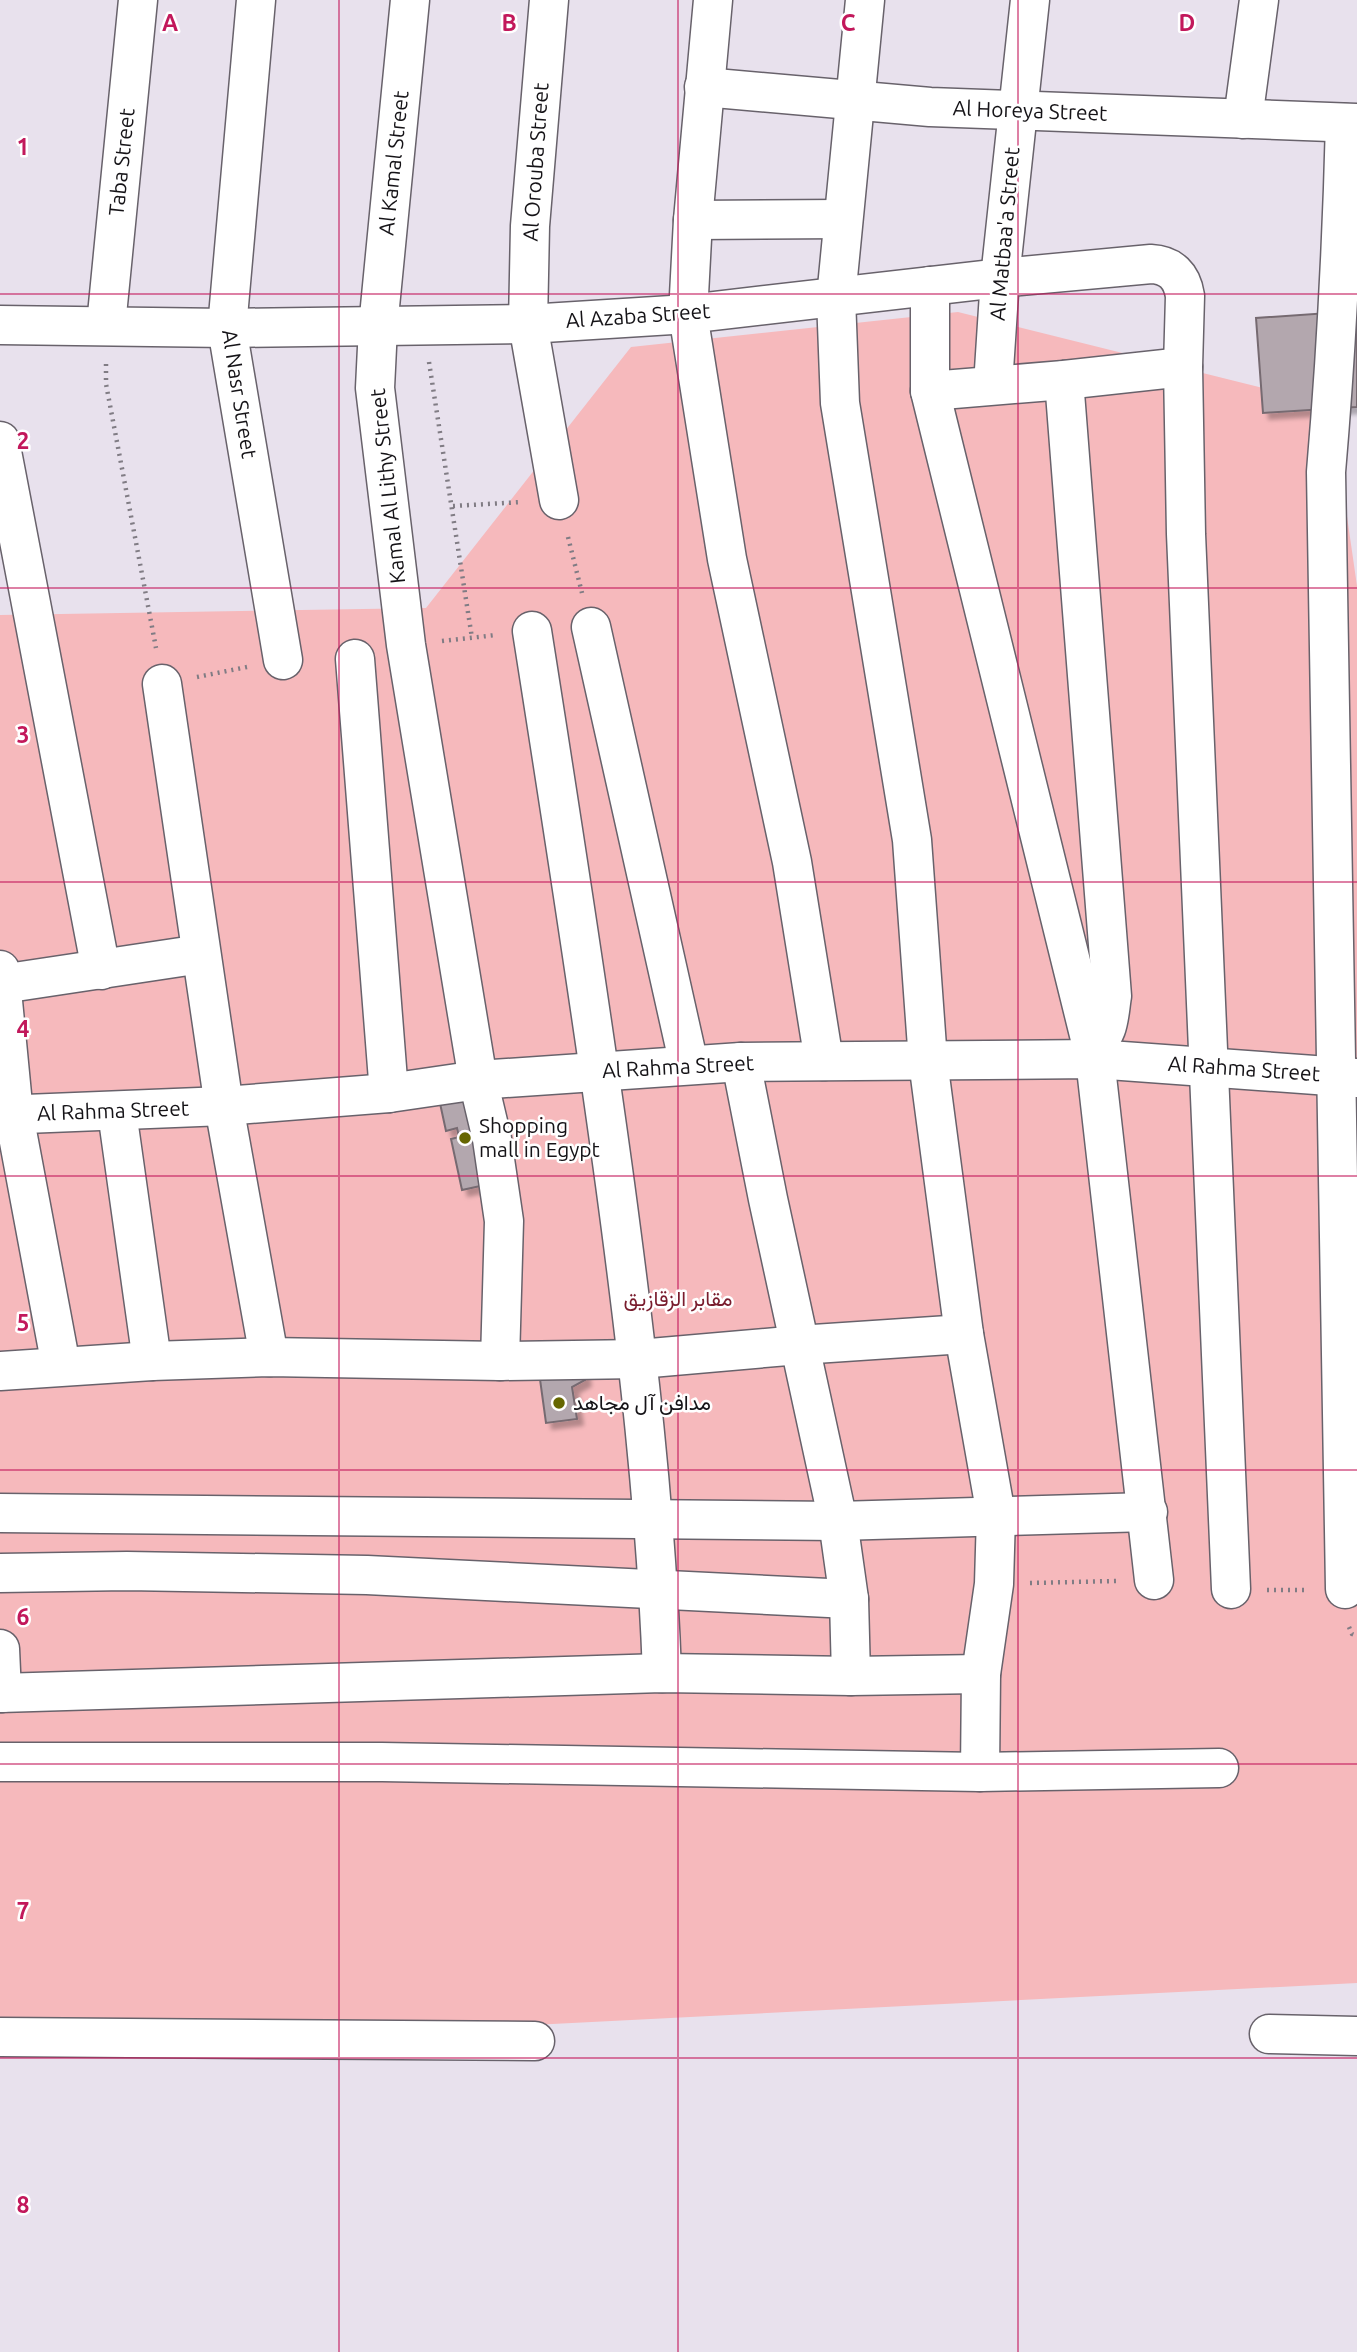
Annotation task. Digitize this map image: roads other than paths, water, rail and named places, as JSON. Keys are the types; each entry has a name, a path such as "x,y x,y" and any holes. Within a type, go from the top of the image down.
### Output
{"street":[{"name":"Taba Street","path":"106,325 138,0"},
{"name":"Al Nasr Street","path":"256,0 227,328 283,660"},
{"name":"Al Kamal Street","path":"378,327 410,0"},
{"name":"Al Orouba Street","path":"549,0 530,226 528,324 559,500"},
{"path":"713,0 693,220 688,314 727,559 792,862 824,1060"},
{"path":"865,0 836,298 840,403 912,840 928,1061 964,1334 996,1515 994,1584 981,1674 980,1772"},
{"name":"Al Matbaa'a Street","path":"993,385 1000,278 1030,0"},
{"path":"1243,119 1259,0"},
{"name":"Al Horeya Street","path":"705,87 855,101 1017,111 1351,123"},
{"path":"1345,1589 1346,1077 1325,472 1349,249 1351,123"},
{"path":"693,220 843,219"},
{"name":"Al Azaba Street","path":"0,325 227,328 528,324 688,314 1000,278 1151,264 1161,265 1179,276 1185,296 1183,366 1186,534 1231,1589"},
{"path":"930,286 930,391 1093,1052 1154,1580"},
{"name":"Kamal Al Lithy Street","path":"378,327 376,398 406,645 478,1080 492,1139 505,1222 500,1361"},
{"path":"930,391 1064,380 1183,366"},
{"path":"1064,380 1112,996 1106,1032 1093,1052"},
{"path":"0,441 101,970"},
{"path":"591,627 689,1065"},
{"path":"532,631 600,1071 639,1359 659,1590 662,1673"},
{"path":"355,659 389,1093"},
{"path":"162,684 224,1106 269,1357"},
{"path":"61,1366 7,1115 1,977 101,970 201,954"},
{"name":"Al Rahma Street","path":"7,1115 224,1106 389,1093 478,1080 689,1065 824,1060 928,1061 1093,1052 1209,1066 1346,1077"},
{"path":"741,1062 838,1521 849,1599 851,1676"},
{"path":"117,1112 152,1361"},
{"path":"0,1371 269,1357 500,1361 639,1359 964,1334"},
{"path":"0,1513 838,1521 1148,1512"},
{"path":"0,1573 127,1571 367,1575 849,1599"},
{"path":"0,1649 1,1693 662,1673 851,1676 981,1674"},
{"path":"0,1762 382,1762 980,1772 1219,1768"},
{"path":"1269,2034 1357,2036"},
{"path":"0,2037 535,2041"}],"place":[{"name":"Shopping mall in Egypt","path":"465,1138"},
{"name":"مدافن آل مجاهد","path":"559,1403"}],"park label":[{"name":"مقابر الزقازيق","path":"678,1299"}]}
